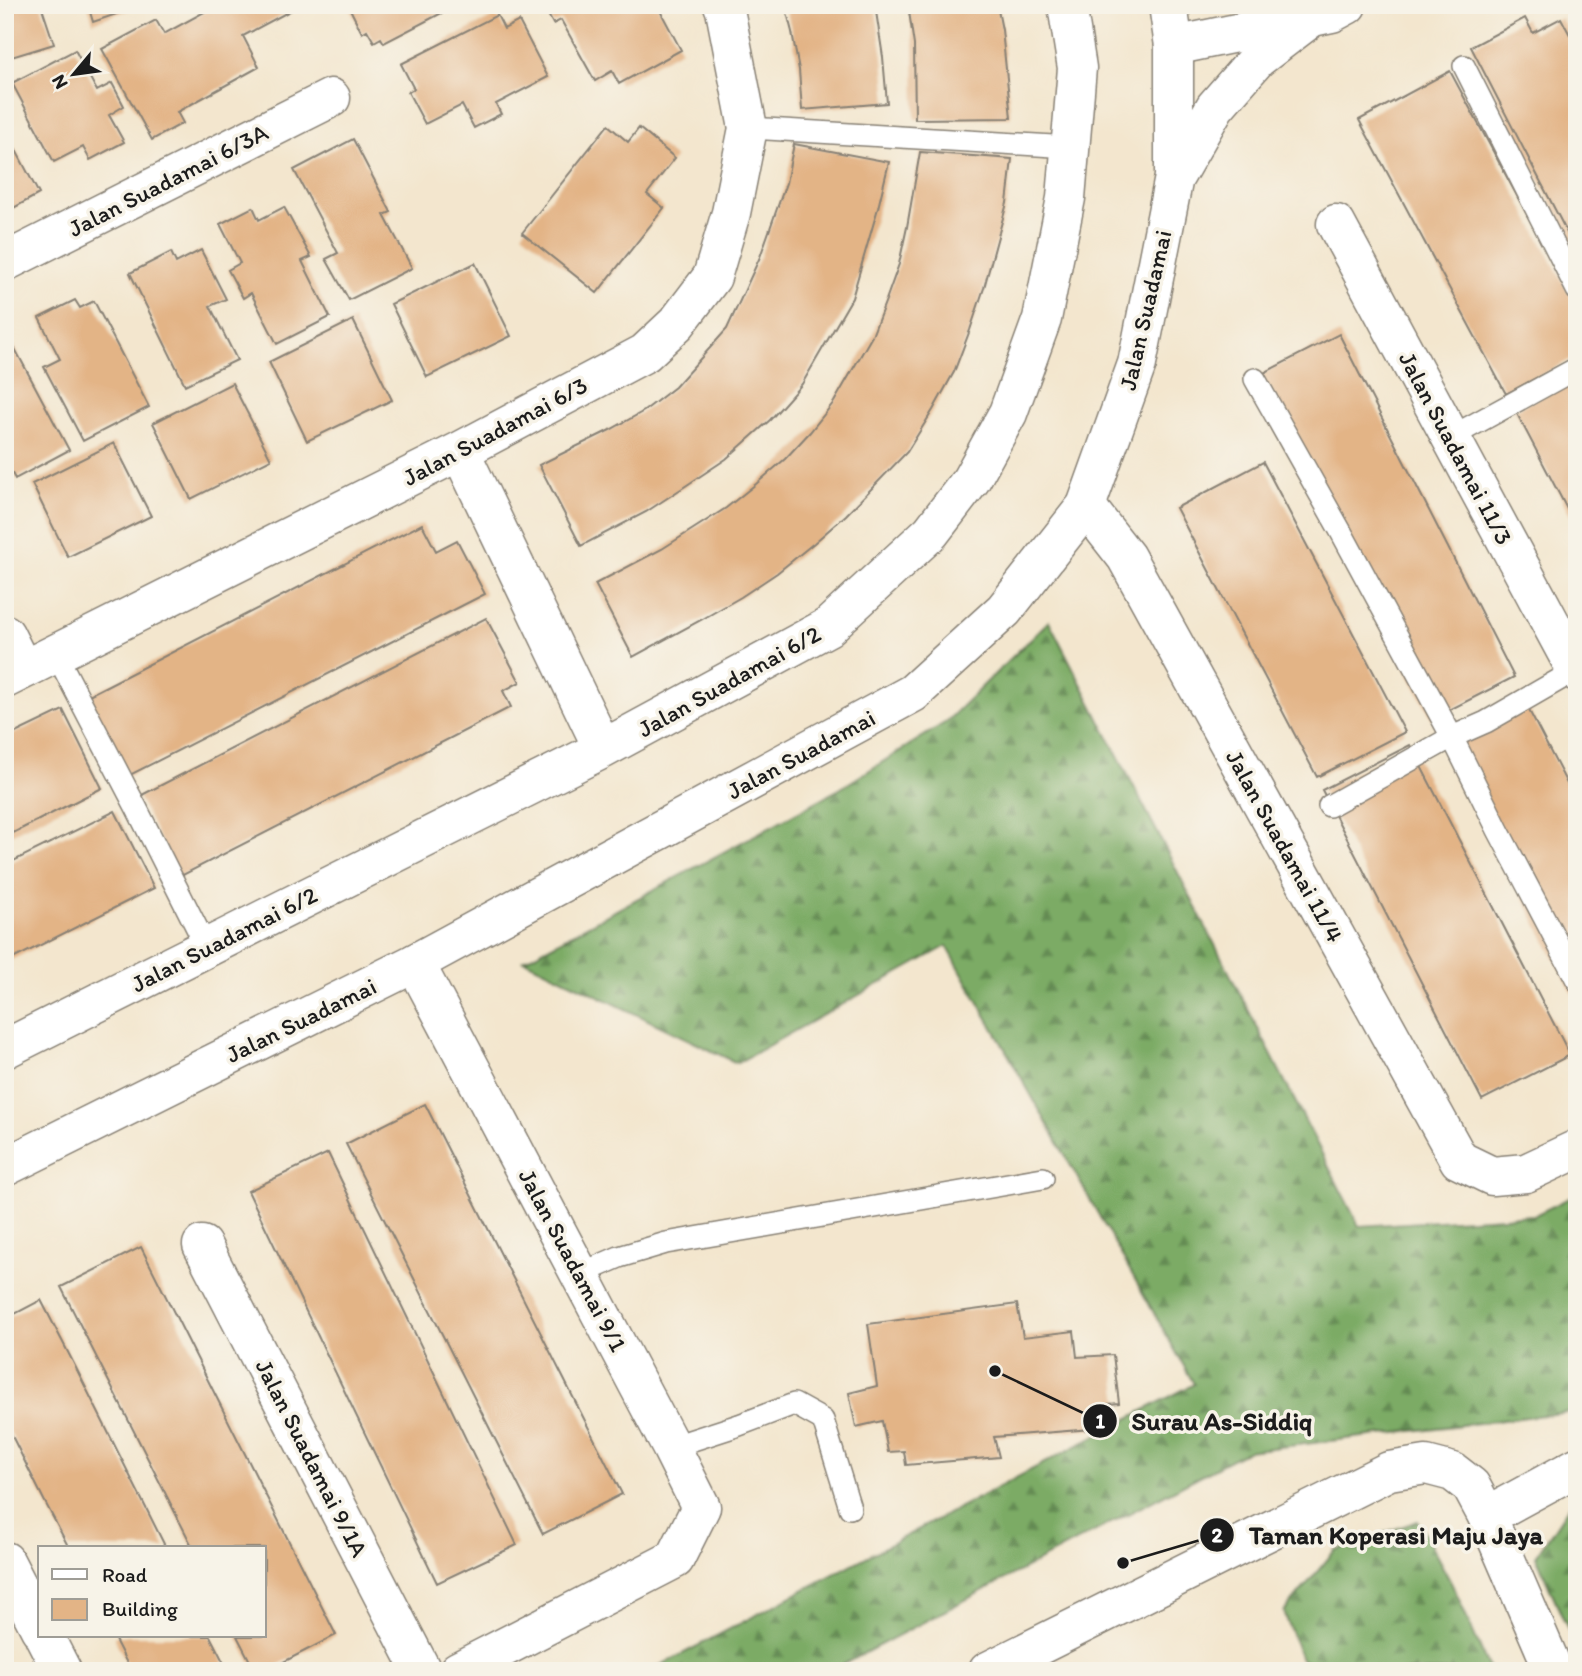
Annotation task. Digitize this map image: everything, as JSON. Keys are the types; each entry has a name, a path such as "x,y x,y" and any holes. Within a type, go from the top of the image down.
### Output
{"street":[{"name":"Jalan Suadamai 6/3","path":"28,668 460,451 645,353 677,323 712,277 731,212 748,128 723,5"},
{"name":"Jalan Suadamai 6/2","path":"5,1049 603,749 828,626 931,532 971,480 1008,414 1041,319 1066,198 1077,68 1067,5"},
{"name":"Jalan Suadamai","path":"5,1167 415,963 912,694 1004,610 1086,506 1137,364 1174,177 1174,46 1168,5"},
{"path":"1174,46 1295,11 1332,13 1347,5"},
{"path":"1174,177 1215,107 1295,11"},
{"name":"Jalan Suadamai 6/3A","path":"5,262 331,98"},
{"name":"Jalan Suadamai 11/3","path":"1336,224 1576,671"},
{"path":"460,451 603,749"},
{"name":"Jalan Suadamai 11/4","path":"1086,506 1126,557 1459,1160 1492,1175 1527,1173 1577,1149"},
{"path":"5,634 28,668"},
{"name":"Jalan Suadamai 9/1","path":"415,963 701,1507 675,1559 458,1671"},
{"name":"Jalan Suadamai 9/1A","path":"202,1245 422,1671"},
{"path":"995,1669 1389,1471 1426,1465 1453,1472 1471,1486 1487,1516 1554,1671"},
{"path":"1487,1516 1577,1466"},
{"path":"5,1561 38,1625"},
{"path":"45,1638 62,1671"}],"lane":[{"path":"1464,66 1577,290"},
{"path":"748,128 1070,147"},
{"path":"1451,437 1577,368"},
{"path":"1255,379 1452,737 1577,980"},
{"path":"28,668 136,807 207,948"},
{"path":"1329,806 1576,671"},
{"path":"580,1274 619,1257 666,1243 1043,1178"},
{"path":"671,1447 794,1404 823,1420 850,1508"}],"green space":[{"path":"1049,621 1359,1226 1535,1215 1577,1194 1577,1411 1247,1451 831,1671 650,1671 1194,1384 947,946 737,1063 524,960 838,790 946,722"},
{"path":"1577,1494 1577,1650 1536,1556"},
{"path":"1418,1521 1455,1590 1490,1671 1317,1671 1301,1659 1284,1612 1335,1550"}],"building":[{"path":"5,5 41,5 54,44 5,59"},
{"path":"88,5 140,5 140,6 93,22"},
{"path":"217,5 301,5 243,36 259,67 177,112 183,123 152,140 102,49 156,20 164,34"},
{"path":"348,5 457,5 384,43 381,38 374,42 367,30 362,33"},
{"path":"543,5 657,5 681,50 619,84 612,71 595,81 561,20 553,24"},
{"path":"785,5 875,5 887,103 802,110 799,70"},
{"path":"908,5 997,5 1011,118 915,119 914,45"},
{"path":"497,15 504,29 519,21 548,77 496,104 501,114 474,128 462,105 425,124 408,92 414,89 401,64"},
{"path":"1525,18 1533,33 1561,18 1577,48 1577,252 1471,47"},
{"path":"75,50 97,91 112,83 124,106 109,115 124,142 90,160 83,147 54,162 12,83"},
{"path":"1450,71 1577,308 1577,356 1506,394 1359,120"},
{"path":"608,125 628,142 639,128 675,158 647,194 664,208 597,293 522,233"},
{"path":"8,135 39,194 8,211 5,207 5,136"},
{"path":"353,139 391,212 384,215 412,268 349,300 326,259 338,253 294,170"},
{"path":"794,144 889,162 852,298 802,384 770,420 726,459 684,487 646,512 581,546 539,465 644,411 675,387 727,329 760,257 786,183"},
{"path":"920,152 1012,159 1007,203 984,288 954,372 933,410 907,452 846,515 814,543 777,573 741,597 633,657 595,584 662,549 726,508 785,459 834,402 872,336 899,264"},
{"path":"253,207 259,220 284,207 311,257 302,261 330,317 277,344 251,293 243,298 228,270 240,263 220,224"},
{"path":"201,250 226,299 210,306 237,360 185,385 130,273 171,252 176,263"},
{"path":"475,263 511,336 427,377 391,304"},
{"path":"75,300 80,308 94,301 149,407 83,441 44,367 60,359 39,318"},
{"path":"353,320 392,400 307,441 269,362"},
{"path":"1339,334 1514,677 1432,719 1256,377"},
{"path":"13,345 69,450 15,479 5,460 5,349"},
{"path":"1577,378 1577,528 1515,410"},
{"path":"232,383 271,459 191,499 153,423"},
{"path":"114,443 151,516 68,557 32,484"},
{"path":"1263,462 1405,732 1317,777 1176,508"},
{"path":"422,524 436,551 457,540 485,594 128,776 87,696"},
{"path":"486,618 520,682 503,691 511,707 179,877 138,797"},
{"path":"1521,695 1577,803 1577,1002 1440,736"},
{"path":"63,710 102,788 5,837 5,738"},
{"path":"1410,745 1570,1055 1482,1100 1322,790"},
{"path":"115,811 154,888 5,963 5,865"},
{"path":"425,1104 622,1494 543,1534 346,1144"},
{"path":"328,1153 517,1545 437,1583 248,1191"},
{"path":"141,1247 336,1635 266,1671 255,1671 238,1638 266,1638 266,1546 192,1546 61,1287"},
{"path":"41,1300 165,1546 68,1546 5,1422 5,1319"},
{"path":"1017,1304 1023,1337 1074,1331 1077,1357 1113,1355 1119,1403 1098,1405 1104,1428 994,1437 999,1457 906,1465 904,1451 888,1452 882,1421 856,1427 849,1393 877,1386 868,1324"},
{"path":"114,1638 211,1638 228,1671 131,1671"}],"place":[{"name":"Surau As-Siddiq","path":"995,1371"},
{"name":"Taman Koperasi Maju Jaya","path":"1123,1563"}]}
